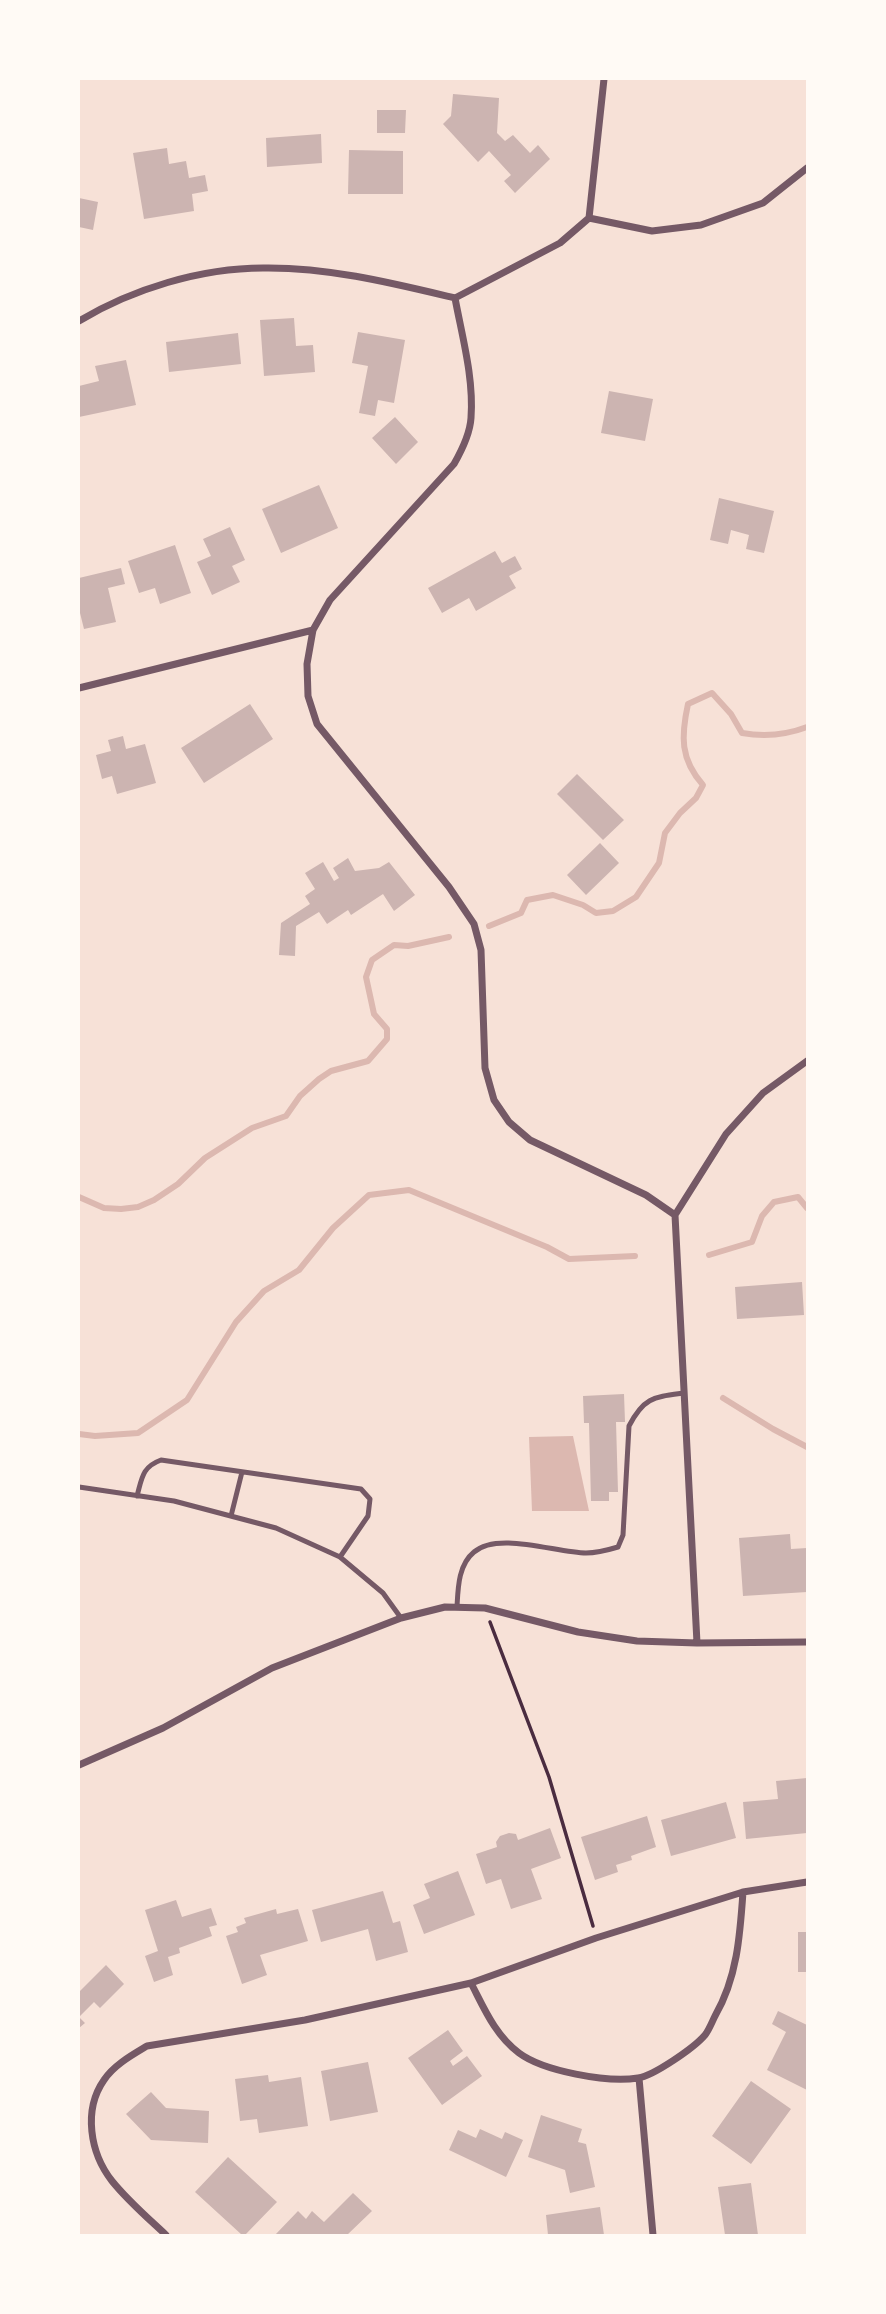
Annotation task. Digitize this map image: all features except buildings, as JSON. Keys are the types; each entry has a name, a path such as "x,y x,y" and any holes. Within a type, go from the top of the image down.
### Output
{"street":[{"path":"79,320 105,305 163,284 215,272 261,268 299,269 355,276 454,298 560,243 589,218 604,79"},
{"path":"589,218 652,231 701,225 763,203 807,168"},
{"path":"454,298 471,389 471,420 464,446 454,464 330,600 313,631 307,664 308,696 317,724 449,887 474,924 481,950 485,1068 494,1100 509,1122 530,1140 646,1195 675,1215"},
{"path":"79,688 313,631"},
{"path":"697,1643 675,1215 726,1134 763,1093 807,1060"},
{"path":"79,1765 163,1728 272,1668 401,1618 445,1607 485,1608 578,1632 637,1641 807,1642"},
{"path":"166,2235 111,2179 97,2154 91,2134 96,2094 105,2078 125,2059 147,2046 305,2020 471,1983 596,1938 743,1892 807,1882"},
{"path":"471,1983 498,2032 520,2053 551,2069 599,2077 639,2078 678,2057 705,2035 726,1998 739,1946 743,1892"},
{"path":"639,2078 653,2235"}],"lane":[{"path":"457,1607 458,1582 464,1567 474,1551 492,1544 529,1545 584,1553 618,1548 623,1535 629,1426 637,1411 655,1397 684,1393"},
{"path":"137,1496 144,1472 150,1464 161,1460 361,1489 370,1499 368,1516 341,1557"},
{"path":"231,1516 242,1472"},
{"path":"79,1487 174,1501 276,1528 341,1557 383,1593 401,1618"}],"path":[{"path":"485,1608 549,1777 596,1938"}],"shaded area":[{"path":"573,1436 589,1511 532,1511 529,1437"}],"waterway":[{"path":"489,926 521,913 527,900 553,895 583,905 596,913 613,911 636,897 659,863 665,833 696,798 703,785 690,766 684,747 688,704 712,693 731,714 742,733 775,735 807,727"},
{"path":"79,1197 104,1208 121,1209 138,1207 154,1200 178,1184 205,1158 252,1128 286,1116 300,1096 331,1071 368,1061 387,1039 387,1029 374,1014 366,977 372,960 394,945 408,946 449,937"},
{"path":"79,1434 95,1436 138,1433 187,1400 236,1322 264,1291 299,1270 333,1228 369,1195 409,1190 547,1247 569,1259 635,1256"},
{"path":"709,1255 752,1242 762,1216 774,1202 798,1197 807,1208"},
{"path":"723,1398 807,1447"}]}
